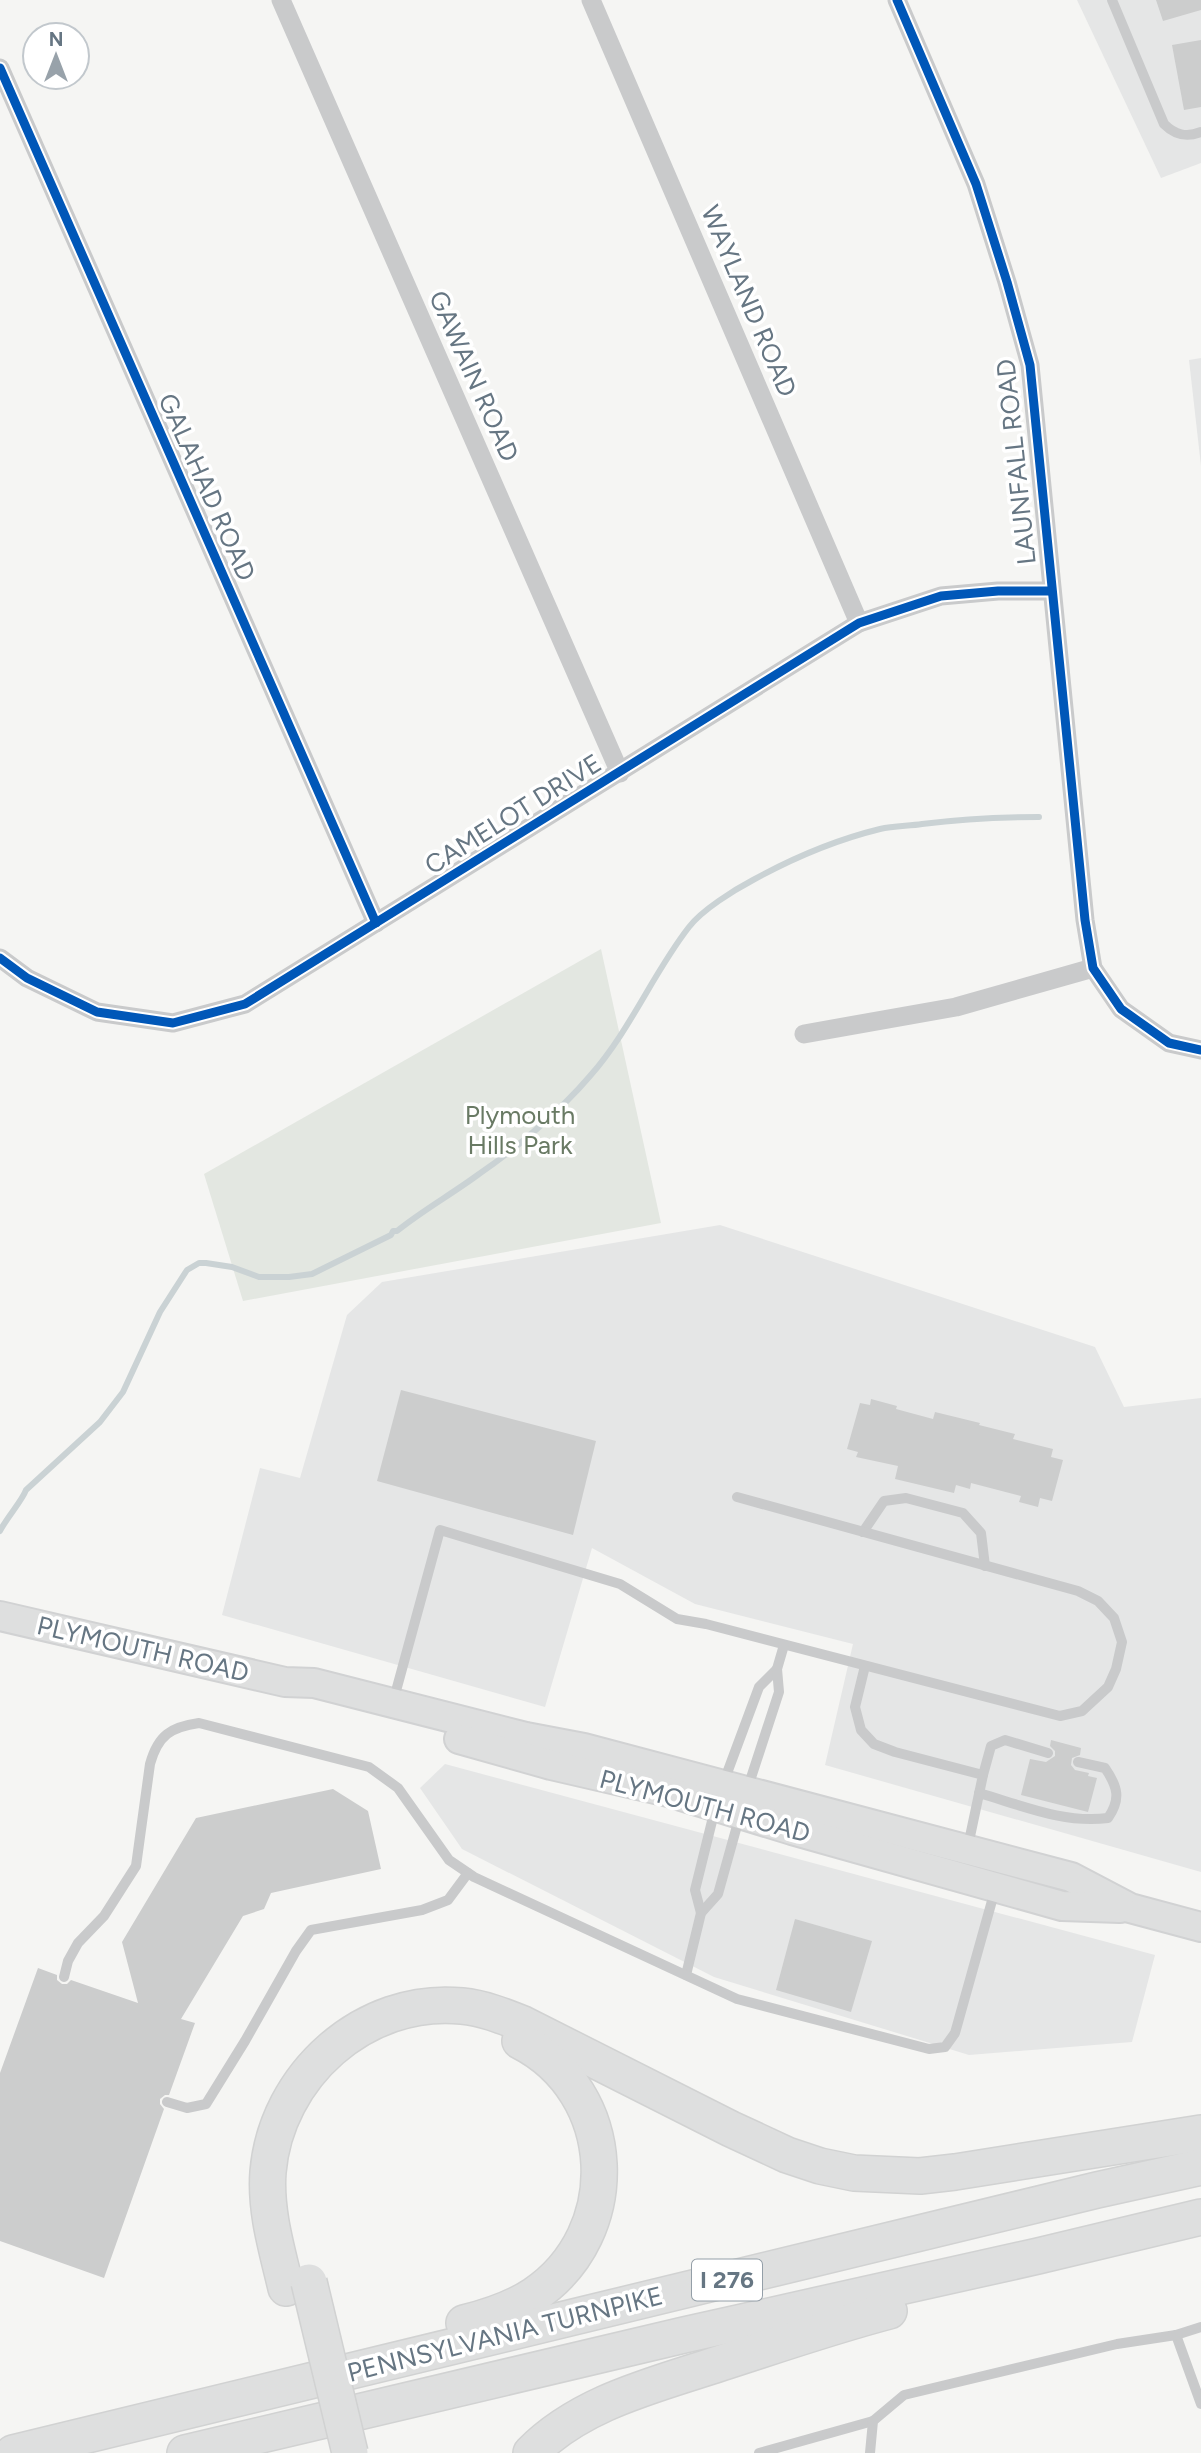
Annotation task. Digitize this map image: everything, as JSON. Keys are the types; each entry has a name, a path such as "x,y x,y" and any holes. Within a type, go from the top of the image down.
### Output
{"highway":[{"path":"350,2453 298,2285 270,2216 267,2175 272,2144 290,2098 313,2067 343,2039 383,2016 426,2007 463,2006 483,2010 523,2024 760,2144 820,2166 854,2173 920,2176 955,2172 1201,2133"},
{"path":"254,2396 397,2341 495,2314 533,2295 549,2282 574,2253 584,2236 600,2183 595,2133 585,2106 558,2067 524,2043 484,2027 438,2022 415,2026 375,2040 341,2064 305,2112 292,2149 290,2188 298,2285 326,2453"},
{"name":"PENNSYLVANIA TURNPIKE","path":"13,2453 1201,2167"},
{"name":"PENNSYLVANIA TURNPIKE","path":"185,2453 1201,2217"},
{"path":"531,2453 563,2425 609,2402 803,2337 1021,2275 1038,2256"}],"main road":[{"name":"PLYMOUTH ROAD","path":"0,1616 285,1682 314,1683 526,1737 583,1748 731,1800 1062,1906 1130,1908"},
{"name":"PLYMOUTH ROAD","path":"285,1682 310,1696 551,1765 668,1792 731,1800 967,1850 1071,1877 1130,1908 1201,1927"}],"street":[{"name":"GAWAIN ROAD","path":"281,0 620,773"},
{"name":"WAYLAND ROAD","path":"591,0 859,623"},
{"name":"LAUNFALL ROAD","path":"897,0 975,184 1007,282 1030,365 1085,920 1093,968 1121,1009 1168,1043 1201,1050"},
{"name":"GALAHAD ROAD","path":"0,68 376,923"},
{"name":"CAMELOT DRIVE","path":"0,958 27,978 97,1012 173,1023 245,1004 859,623 941,596 998,591 1051,591"},
{"path":"804,1034 956,1007 1093,968"}],"lane":[{"path":"1112,0 1164,124 1172,132 1183,135 1201,132"},
{"path":"393,1703 440,1530 620,1584 677,1619 1060,1716 1082,1711 1108,1687 1116,1669 1122,1642 1114,1618 1098,1601 1078,1591 737,1497"},
{"path":"863,1532 884,1501 906,1498 963,1513 981,1533 985,1566"},
{"path":"686,1975 701,1913 695,1889 779,1692 777,1669 784,1645"},
{"path":"865,1666 855,1707 861,1730 874,1744 983,1775"},
{"path":"701,1913 718,1894 731,1800 759,1687 777,1669"},
{"path":"64,1977 68,1961 78,1944 104,1916 136,1866 154,1748 167,1733 181,1726 199,1723 369,1768 398,1788 449,1860 468,1873 737,1999 929,2049 945,2047 955,2033 996,1886"},
{"path":"967,1850 990,1746 1005,1740 1048,1753"},
{"path":"979,1793 1068,1818 1089,1821 1108,1818 1116,1806 1115,1783 1105,1768 1078,1762"},
{"path":"167,2102 187,2108 206,2104 311,1930 422,1910 448,1900 468,1873"},
{"path":"760,2453 873,2421 904,2395 1117,2344 1176,2335 1201,2327"},
{"path":"1176,2335 1201,2404"},
{"path":"870,2453 873,2421"}],"shaded area":[{"path":"1077,0 1201,0 1201,163 1161,178"},
{"path":"1201,358 1201,466 1189,360"},
{"path":"720,1225 1095,1347 1124,1407 1201,1398 1201,1872 825,1765 853,1644 695,1604 592,1548 545,1707 222,1615 260,1468 300,1478 347,1315 382,1282"},
{"path":"445,1764 1155,1955 1132,2042 969,2055 714,1977 462,1849 420,1788"}],"green space":[{"name":"Plymouth Hills Park","path":"601,949 661,1223 243,1301 204,1174"}],"building":[{"path":"1156,0 1201,0 1201,10 1163,21"},
{"path":"1201,40 1201,107 1184,110 1172,45"},
{"path":"401,1390 596,1441 573,1535 377,1481"},
{"path":"871,1399 933,1419 935,1412 980,1423 979,1425 1015,1434 1013,1439 1053,1449 1051,1457 1063,1460 1052,1501 1040,1498 1038,1507 1019,1502 1021,1496 971,1483 970,1489 956,1485 954,1493 895,1479 898,1466 856,1457 858,1452 847,1449 860,1403 870,1405"},
{"path":"1051,1740 1081,1748 1080,1755 1072,1758 1071,1765 1075,1770 1097,1778 1088,1812 1021,1795 1030,1759 1046,1762 1055,1756 1055,1751 1050,1746"},
{"path":"333,1789 368,1811 381,1869 271,1893 264,1909 243,1916 181,2019 195,2023 169,2095 160,2099 164,2109 104,2278 0,2241 0,2073 38,1968 57,1975 57,1980 62,1984 71,1980 138,2003 122,1942 196,1818"},
{"path":"795,1919 872,1941 851,2012 776,1990"}],"waterway":[{"path":"0,1531 26,1490 100,1422 123,1392 160,1312 187,1270 199,1263 206,1263 232,1267 259,1277 312,1274 397,1231 508,1153 566,1102 604,1059 689,927 719,901 799,857 880,829 966,820 1039,817"}],"cycle path":[{"path":"897,0 976,184 1030,365 1085,920 1093,968 1121,1009 1169,1043 1201,1050"},
{"path":"0,68 376,923"},
{"path":"0,958 27,978 97,1012 173,1023 245,1004 859,623 941,596 998,591 1051,591"}]}
